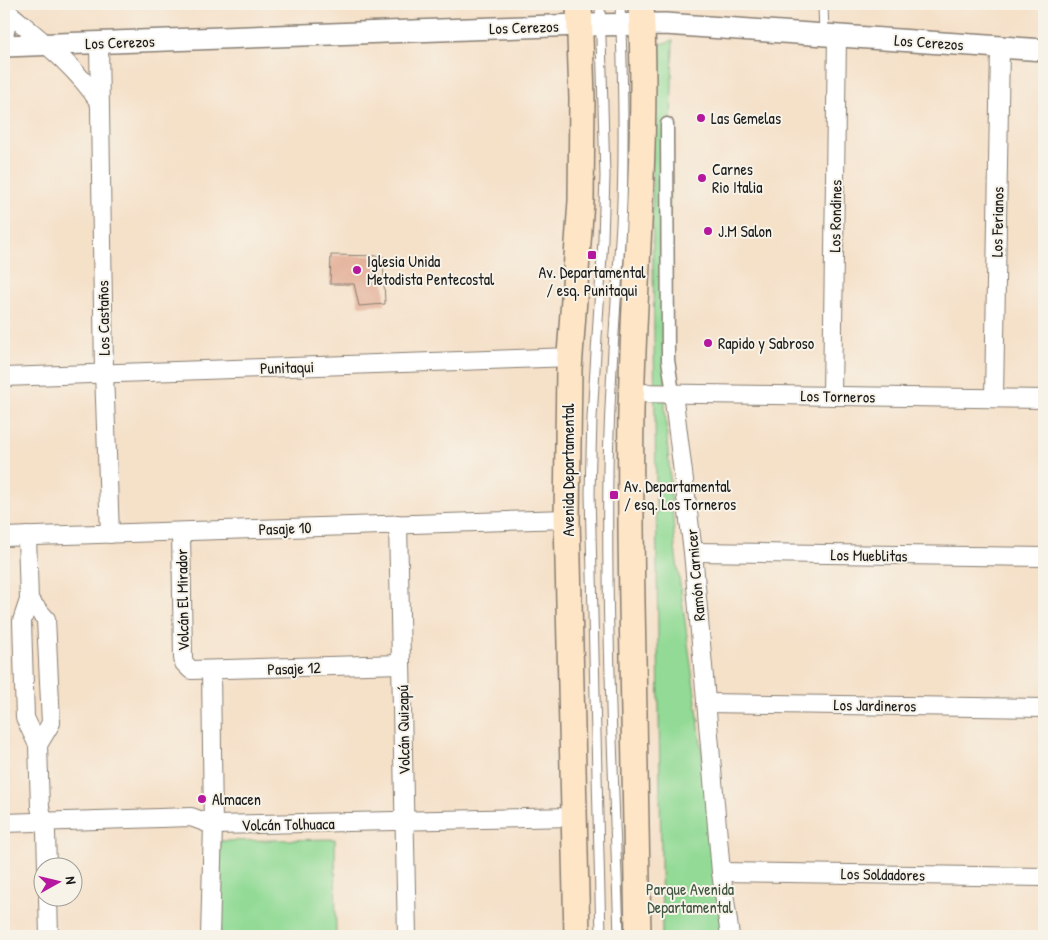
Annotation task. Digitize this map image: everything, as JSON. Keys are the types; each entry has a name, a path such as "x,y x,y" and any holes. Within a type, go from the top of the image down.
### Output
{"main road":[{"name":"Avenida Departamental","path":"576,936 567,519 567,433 581,201 582,99 611,14"},
{"path":"611,14 643,86 640,227 632,393 631,488 638,936"}],"street":[{"path":"4,11 6,17 4,30"},
{"path":"4,11 46,44 86,85 99,102"},
{"name":"Los Cerezos","path":"4,46 99,44 611,14 672,25 1044,50"},
{"name":"Los Rondines","path":"831,35 832,396"},
{"name":"Los Castaños","path":"99,44 104,373 110,534"},
{"name":"Los Ferianos","path":"994,398 1000,47"},
{"name":"Ramón Carnicer","path":"667,124 668,360 693,552 721,872 730,936"},
{"name":"Punitaqui","path":"4,377 571,357"},
{"name":"Los Torneros","path":"632,393 1044,399"},
{"name":"Pasaje 10","path":"4,537 567,519"},
{"name":"Volcán Quizapú","path":"398,524 407,936"},
{"name":"Volcán El Mirador","path":"181,532 183,658 187,667"},
{"path":"27,536 29,600 22,621 25,718 38,745 40,807 46,832 47,858"},
{"name":"Los Mueblitas","path":"693,552 1044,557"},
{"path":"29,600 46,619 50,723 38,745"},
{"name":"Pasaje 12","path":"187,667 191,670 211,670 401,664"},
{"path":"210,936 213,826 211,670"},
{"name":"Los Jardineros","path":"706,702 1044,708"},
{"name":"Volcán Tolhuaca","path":"4,822 191,817 213,826 574,817"},
{"name":"Los Soldadores","path":"721,872 1044,877"},
{"path":"48,908 49,936"}],"lane":[{"path":"823,4 831,35"},
{"path":"601,936 590,493 592,418 603,239 611,14"},
{"path":"611,14 623,86 621,213 611,372 608,470 608,559 619,936"}],"green space":[{"name":"Parque Avenida Departamental","path":"673,40 665,409 675,548 697,709 723,936 662,936 650,48"},
{"path":"335,839 336,936 220,936 220,841"}],"building":[{"name":"Iglesia Unida Metodista Pentecostal","path":"331,255 383,256 385,304 359,306 354,284 330,284"}],"place":[{"name":"Las Gemelas","path":"701,118"},
{"name":"Carnes Rio Italia","path":"702,178"},
{"name":"J.M Salon","path":"708,231"},
{"name":"Av. Departamental / esq. Punitaqui","path":"592,255"},
{"name":"Iglesia Unida Metodista Pentecostal","path":"357,270"},
{"name":"Rapido y Sabroso","path":"708,343"},
{"name":"Av. Departamental / esq. Los Torneros","path":"614,495"},
{"name":"Almacen","path":"202,799"}]}
